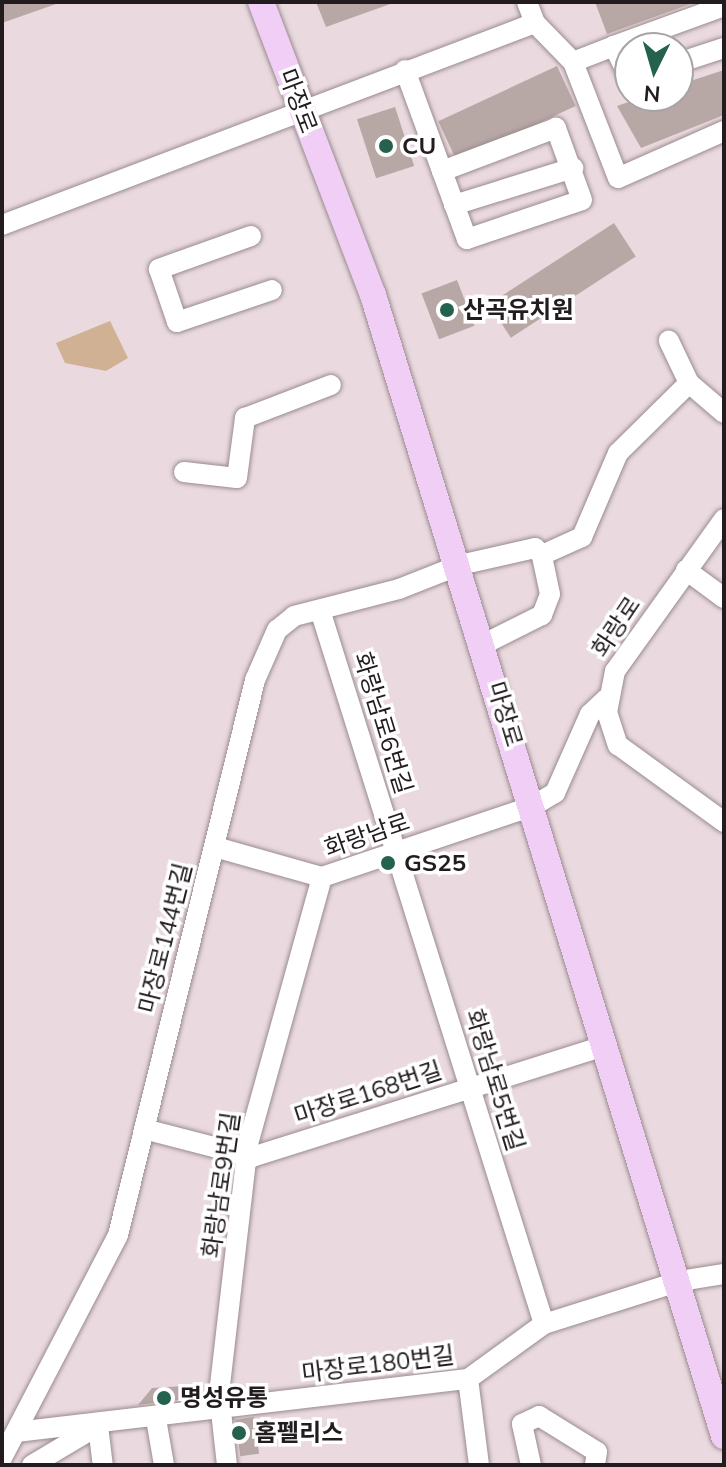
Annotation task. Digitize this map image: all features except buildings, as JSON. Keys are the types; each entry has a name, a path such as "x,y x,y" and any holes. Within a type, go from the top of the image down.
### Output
{"main road":[{"name":"마장로","path":"261,2 373,295 460,565 680,1281 724,1436"}],"street":[{"path":"527,2 535,23 573,62 618,178 724,131"},
{"path":"652,32 724,6"},
{"path":"2,225 300,108 535,23"},
{"path":"573,62 614,46"},
{"path":"694,58 724,48"},
{"path":"405,70 454,205 467,239 582,200 573,168 556,128 442,171"},
{"path":"454,205 573,168"},
{"path":"251,236 159,269 177,322 272,290"},
{"path":"669,341 689,383 724,413"},
{"path":"484,644 525,626 550,604 542,555 582,537 618,453 689,383"},
{"path":"184,472 237,478 245,418 331,385"},
{"name":"화랑로","path":"724,519 625,655 607,698 609,728 618,745 724,822"},
{"name":"마장로144번길","path":"2,1458 9,1426 111,1254 266,649 294,616 399,589 460,565 535,548 542,555"},
{"path":"686,570 724,598"},
{"name":"화랑남로6번길","path":"320,610 396,852"},
{"path":"533,806 555,793 590,714 607,698"},
{"name":"화랑남로","path":"215,847 322,877 533,806"},
{"name":"화랑남로5번길","path":"396,852 544,1324"},
{"name":"화랑남로9번길","path":"227,1465 220,1411 249,1156 322,877"},
{"name":"마장로168번길","path":"249,1156 607,1045"},
{"path":"144,1129 249,1156"},
{"name":"마장로180번길","path":"9,1426 98,1426 468,1379 544,1324 680,1281 724,1274"},
{"path":"468,1379 479,1465"},
{"path":"531,1465 522,1424 539,1416 597,1452 595,1465"},
{"path":"156,1419 164,1465"},
{"path":"38,1464 98,1426 103,1465"}],"shaded area":[{"path":"110,321 128,358 106,371 65,363 56,343"}],"place":[{"name":"CU","path":"386,146"},
{"name":"산곡유치원","path":"447,310"},
{"name":"GS25","path":"388,863"},
{"name":"명성유통","path":"164,1398"},
{"name":"홈펠리스","path":"239,1433"}]}
